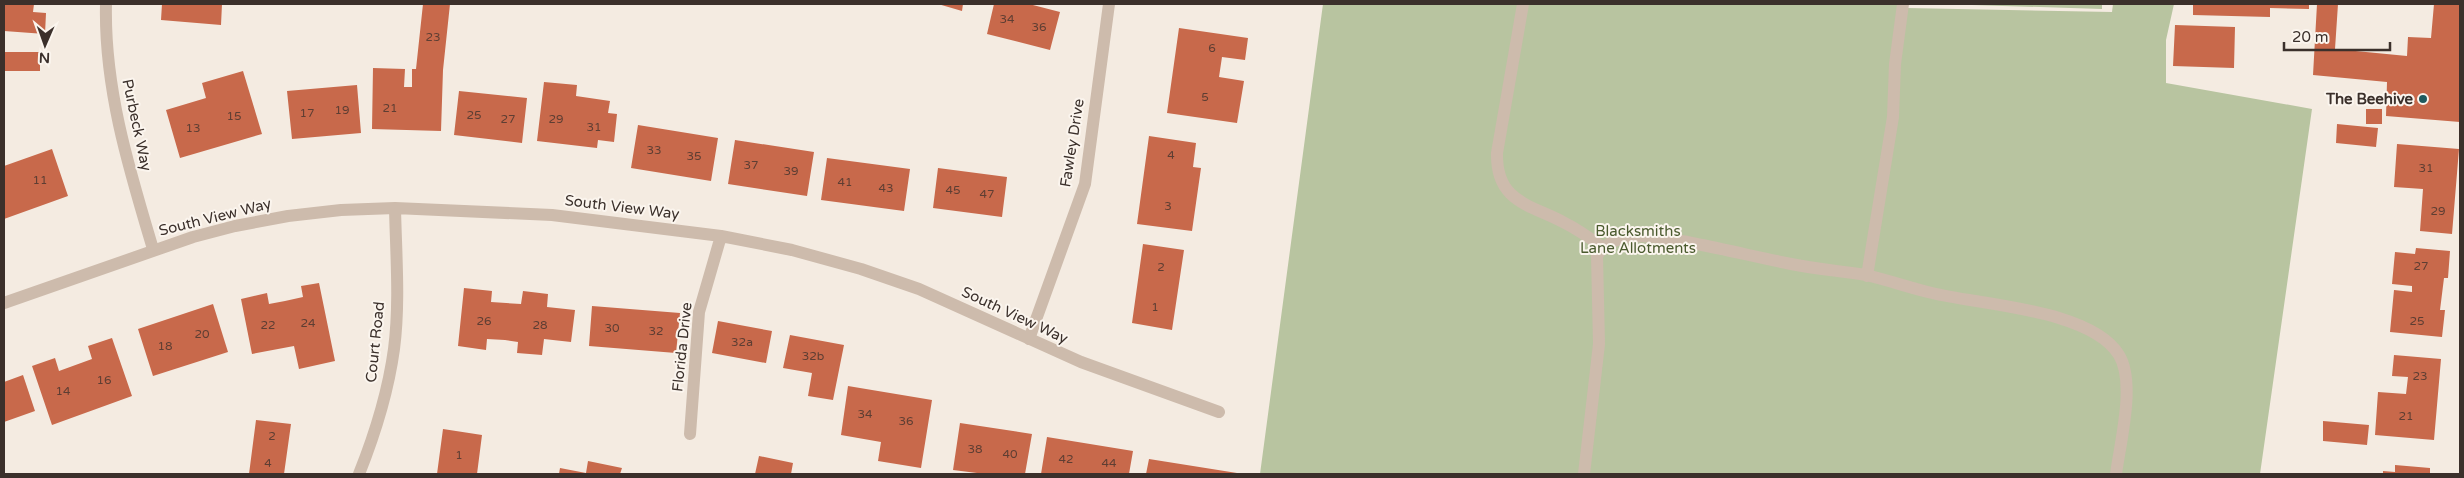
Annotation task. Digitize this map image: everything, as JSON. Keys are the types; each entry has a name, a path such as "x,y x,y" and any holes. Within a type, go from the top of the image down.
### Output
{"street":[{"name":"Purbeck Way","path":"106,4 109,68 116,116 127,163 153,249"},
{"name":"Fawley Drive","path":"1029,339 1085,184 1109,4"},
{"path":"1523,4 1497,153 1499,173 1515,200 1562,222 1602,247"},
{"path":"1867,276 1893,117 1895,64 1903,4"},
{"name":"South View Way","path":"4,303 153,249 235,226 288,216 341,210 395,208 552,215 721,236 792,250 861,269 919,289 1081,362 1219,412"},
{"name":"Court Road","path":"359,474 374,436 386,393 394,349 397,314 395,208"},
{"name":"Florida Drive","path":"690,434 699,312 721,236"},
{"path":"1584,474 1599,344 1597,256 1602,247 1620,239 1666,237 1792,264 1867,276 1933,294 2037,312 2079,326 2106,341 2119,355 2124,366 2126,399 2116,474"}],"green space":[{"name":"Blacksmiths Lane Allotments","path":"1323,4 1907,4 1907,8 2112,12 2113,4 2174,4 2166,40 2166,83 2312,109 2260,474 1260,474"},
{"path":"1941,4 2102,4 2102,9"}],"building":[{"path":"4,4 34,4 33,12 46,13 45,34 4,31"},
{"path":"162,4 222,4 221,25 161,20"},
{"path":"423,4 450,4 443,70 441,131 372,129 373,68 405,69 404,87 412,87 412,69 416,69"},
{"path":"938,4 963,4 962,11"},
{"path":"994,4 1029,4 1060,12 1050,50 987,34"},
{"path":"2193,4 2309,4 2309,9 2270,8 2270,17 2193,15"},
{"name":"The Beehive","path":"2317,4 2338,4 2335,49 2407,56 2408,37 2431,38 2434,4 2460,4 2460,122 2386,116 2387,82 2313,75"},
{"path":"2175,25 2235,27 2234,68 2173,66"},
{"path":"1179,28 1248,38 1245,60 1222,57 1219,77 1244,81 1237,123 1167,113"},
{"path":"4,52 40,52 40,71 4,71"},
{"path":"243,71 262,134 180,158 166,110 206,98 202,83"},
{"path":"544,82 577,85 576,96 610,101 608,113 617,114 614,142 598,140 597,148 537,141"},
{"path":"357,85 361,133 292,139 287,91"},
{"path":"459,91 527,98 522,143 454,135"},
{"path":"2366,109 2382,109 2382,124 2366,124"},
{"path":"2337,124 2378,128 2376,147 2336,143"},
{"path":"638,125 718,138 711,181 631,168"},
{"path":"1149,136 1196,143 1193,167 1201,168 1192,231 1137,224"},
{"path":"735,140 814,152 807,196 728,184"},
{"path":"2397,144 2459,149 2452,234 2420,231 2423,189 2394,187"},
{"path":"52,149 68,196 4,219 4,166"},
{"path":"827,158 910,169 904,211 821,200"},
{"path":"938,168 1007,177 1002,217 933,208"},
{"path":"1143,244 1184,250 1172,330 1132,323"},
{"path":"2416,248 2450,251 2448,278 2444,278 2440,310 2445,310 2442,337 2390,332 2394,290 2412,292 2412,286 2392,284 2395,252 2415,254"},
{"path":"319,283 335,361 299,369 294,346 252,354 241,299 267,293 269,304 285,301 303,297 301,286"},
{"path":"464,288 492,291 491,302 521,304 523,291 548,294 547,307 575,310 571,342 544,339 542,355 517,353 518,342 505,340 487,339 486,350 458,346"},
{"path":"213,304 228,352 153,376 138,329"},
{"path":"592,306 680,313 676,353 589,346"},
{"path":"718,321 772,331 766,363 712,353"},
{"path":"790,335 844,345 833,400 808,396 812,373 783,368"},
{"path":"112,338 132,396 52,425 32,366 55,358 59,371 92,359 88,346"},
{"path":"2394,355 2441,359 2434,440 2375,435 2378,392 2406,394 2408,377 2392,376"},
{"path":"23,375 35,411 4,422 4,382"},
{"path":"848,386 932,400 921,468 878,461 881,442 841,435"},
{"path":"256,420 291,424 284,474 249,474"},
{"path":"2323,421 2369,425 2367,445 2323,441"},
{"path":"960,423 1032,434 1025,474 985,474 953,470"},
{"path":"443,429 482,435 477,474 437,474"},
{"path":"1047,437 1133,451 1129,474 1041,474"},
{"path":"759,456 793,463 791,474 755,474"},
{"path":"1149,459 1237,473 1237,474 1146,474"},
{"path":"588,461 622,468 620,474 559,474 560,468 586,473"},
{"path":"2395,465 2430,468 2430,474 2383,474 2383,471 2395,472"}],"place":[{"name":"The Beehive","path":"2423,99"}]}
